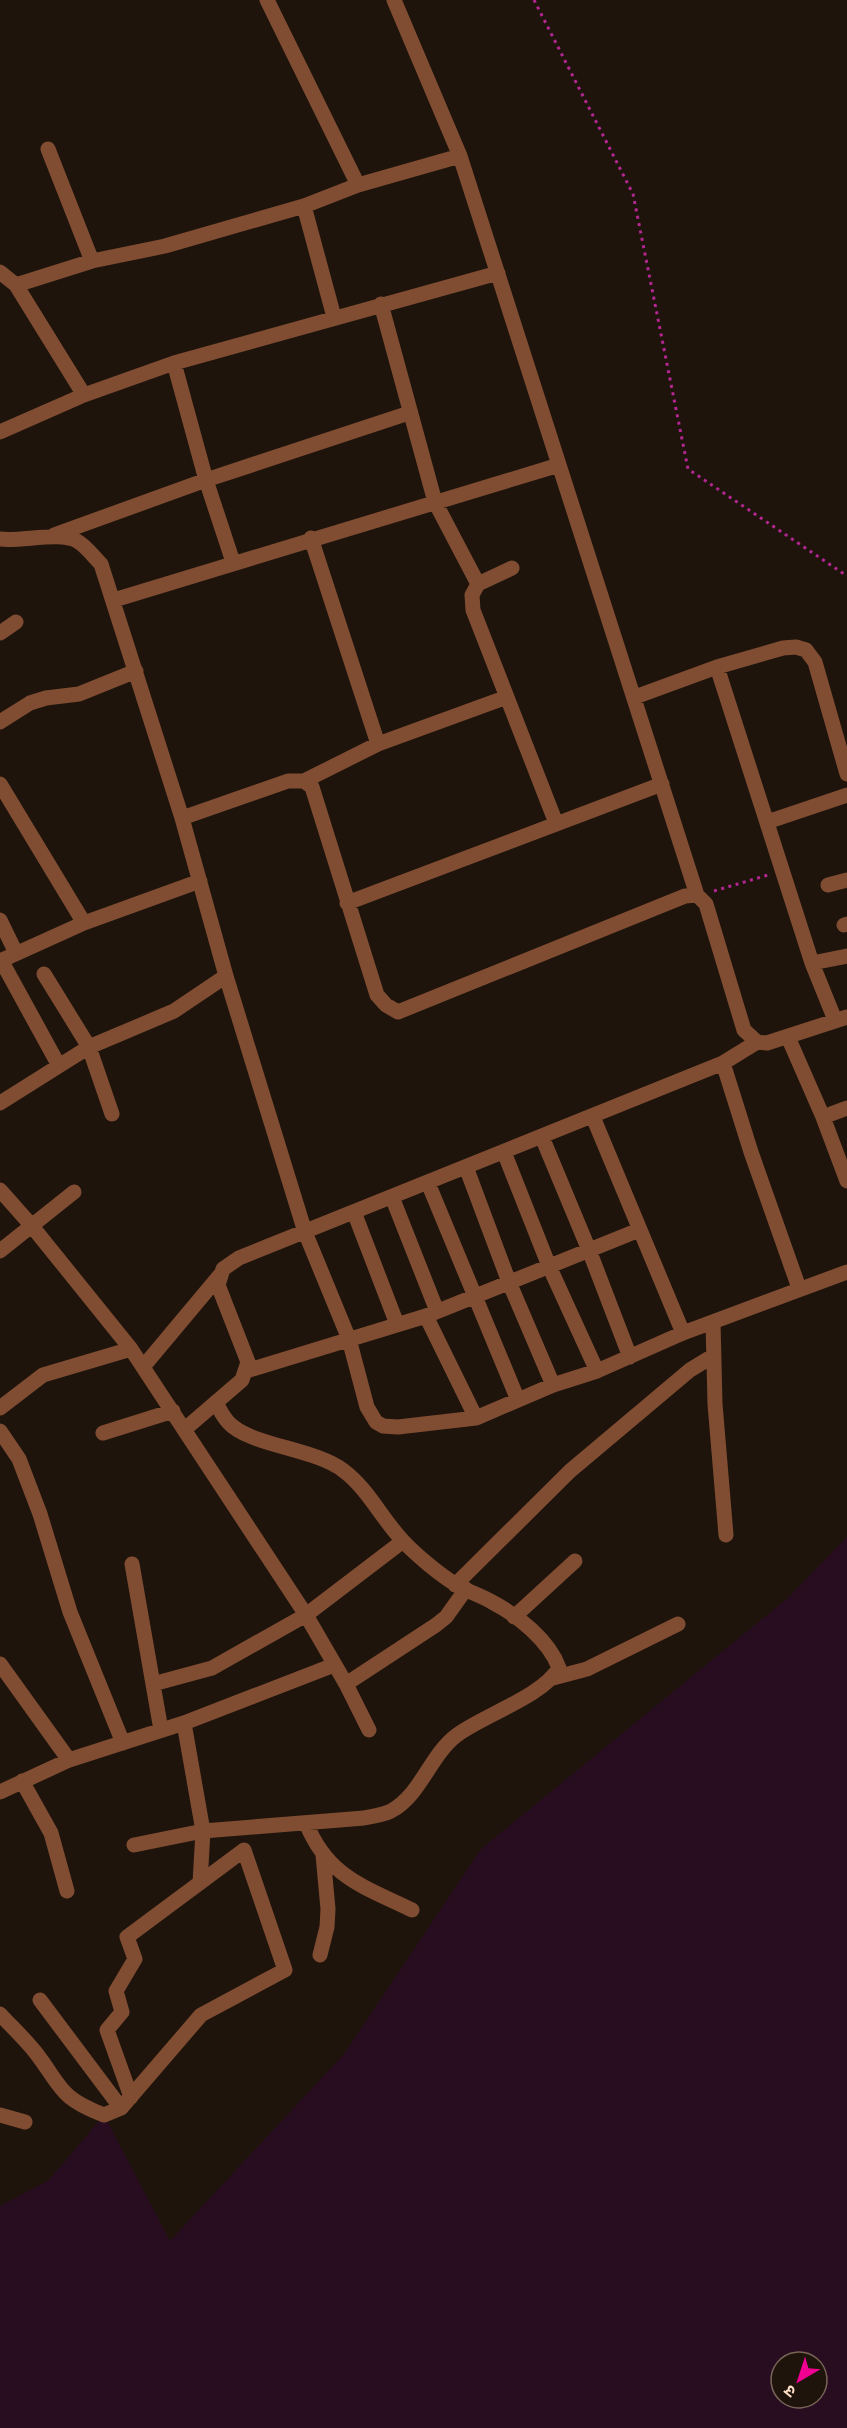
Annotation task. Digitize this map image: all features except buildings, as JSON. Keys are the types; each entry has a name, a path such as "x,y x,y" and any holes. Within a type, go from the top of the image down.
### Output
{"street":[{"path":"267,0 358,185"},
{"path":"394,0 460,156 697,895 706,904 744,1029 757,1042 766,1043 841,1019 812,963 717,667"},
{"path":"48,149 92,261"},
{"path":"16,285 92,261 165,246 304,206 358,185 460,156"},
{"path":"304,206 334,317"},
{"path":"0,272 16,285 84,395"},
{"path":"0,432 84,395 174,363 498,273"},
{"path":"381,304 435,502 478,584"},
{"path":"174,363 206,480 233,562"},
{"path":"48,537 206,480 409,413"},
{"path":"114,600 311,538 559,465"},
{"path":"0,539 10,541 48,537 76,540 101,564 182,818 226,976 305,1232 349,1339 367,1407 376,1422 383,1426 398,1427 476,1418 553,1385 597,1371 683,1333 847,1272"},
{"path":"311,538 378,744"},
{"path":"512,568 478,584 472,595 473,610 556,824"},
{"path":"0,633 16,622"},
{"path":"635,697 717,667 796,646 806,650 816,662 847,774"},
{"path":"0,722 30,703 52,697 79,694 136,671"},
{"path":"182,818 288,781 304,781 378,744 507,697"},
{"path":"304,781 312,787 377,995 386,1005 398,1012 685,897 697,895"},
{"path":"0,784 84,922"},
{"path":"347,903 662,784"},
{"path":"766,822 847,795"},
{"path":"828,885 847,880"},
{"path":"58,1065 0,961 84,922 200,881"},
{"path":"0,920 16,953"},
{"path":"812,963 847,956"},
{"path":"44,974 89,1047 112,1114"},
{"path":"0,1102 89,1047 174,1011 226,976"},
{"path":"788,1037 823,1117 847,1181"},
{"path":"143,1367 223,1269 239,1258 723,1064 757,1042"},
{"path":"723,1064 751,1152 800,1288"},
{"path":"823,1117 847,1108"},
{"path":"593,1117 683,1333"},
{"path":"542,1137 630,1357"},
{"path":"504,1152 549,1266 597,1371"},
{"path":"466,1167 509,1282 553,1385"},
{"path":"428,1183 518,1400"},
{"path":"0,1190 131,1349 306,1615 346,1684 369,1730"},
{"path":"0,1251 74,1192"},
{"path":"392,1197 431,1313 476,1418"},
{"path":"354,1212 397,1324"},
{"path":"246,1371 431,1313 639,1230"},
{"path":"185,1429 242,1380 246,1371 248,1362 218,1285 220,1275"},
{"path":"713,1322 715,1404 726,1535"},
{"path":"0,1408 43,1375 131,1349"},
{"path":"346,1684 446,1617 461,1587 570,1471 690,1370 713,1356"},
{"path":"216,1402 228,1422 250,1436 325,1460 344,1470 403,1540 461,1587 493,1602 514,1617 543,1643 555,1658 559,1668 553,1678"},
{"path":"103,1433 172,1410"},
{"path":"0,1431 19,1459 40,1514 70,1612 123,1743"},
{"path":"153,1684 212,1668 306,1615 403,1540"},
{"path":"514,1617 575,1561"},
{"path":"132,1564 161,1730"},
{"path":"134,1845 202,1830 364,1818 390,1811 404,1800 442,1747 454,1737 553,1678 587,1669 678,1624"},
{"path":"0,1664 69,1760"},
{"path":"0,1792 69,1760 184,1723 334,1665"},
{"path":"184,1723 202,1830 200,1883"},
{"path":"22,1781 51,1833 67,1892"},
{"path":"306,1822 313,1839 335,1869 351,1880 411,1910"},
{"path":"0,2014 36,2052 63,2093 83,2107 104,2115 126,2103 201,2015 285,1970 244,1850 127,1937 135,1959 116,1991 122,2012 107,2030 126,2103"},
{"path":"320,1956 327,1927 328,1909 323,1854"},
{"path":"40,2000 126,2103"},
{"path":"0,2115 25,2122"}],"path":[{"path":"534,0 633,194 688,469 847,576"},
{"path":"697,895 782,872"}],"shaded area":[{"path":"847,1537 847,2428 0,2428 0,2206 49,2180 104,2115 170,2241 344,2054 481,1849 788,1598"}]}
